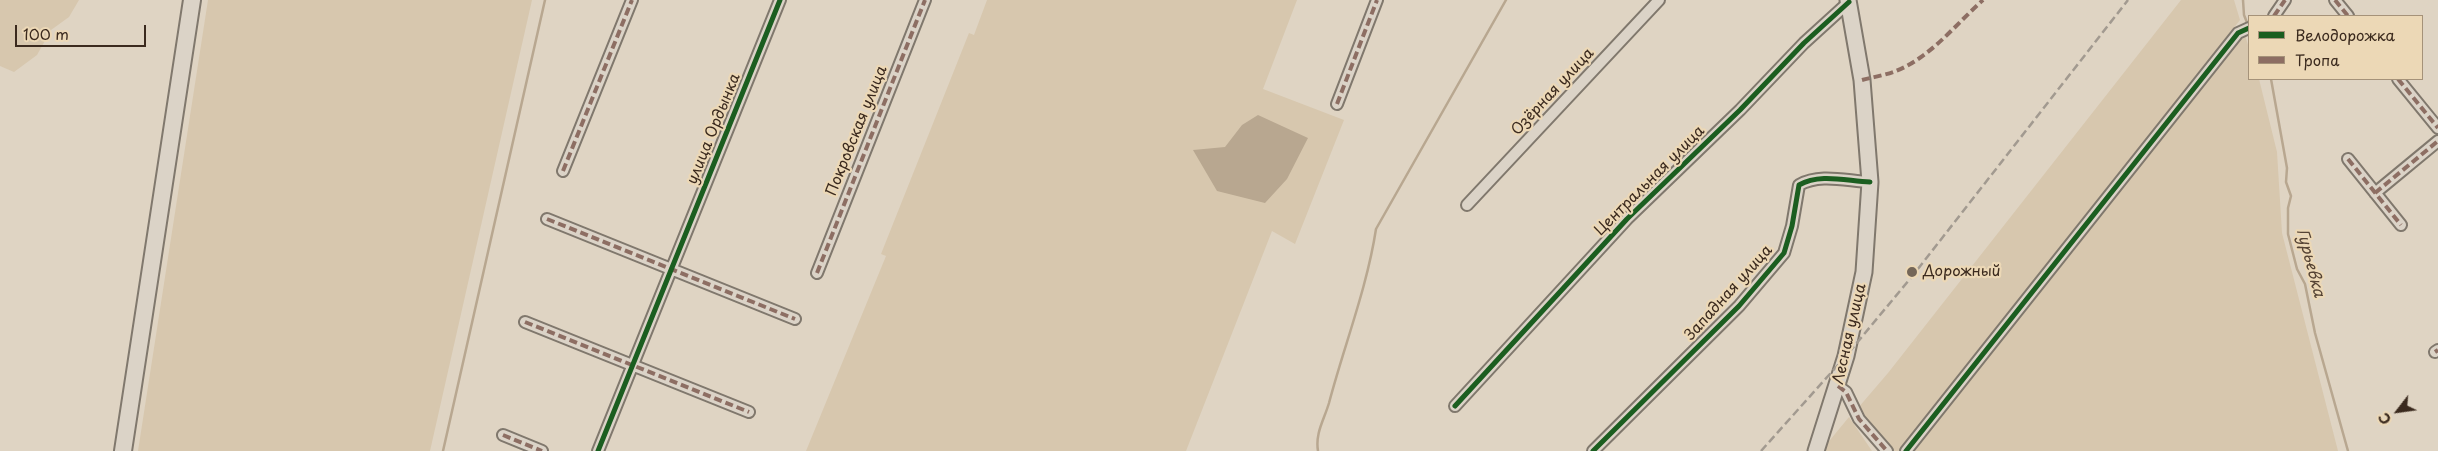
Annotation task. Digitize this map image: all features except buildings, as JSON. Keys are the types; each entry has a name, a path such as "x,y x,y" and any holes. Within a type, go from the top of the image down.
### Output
{"main road":[{"path":"123,451 192,0"}],"street":[{"path":"563,171 632,0"},
{"name":"улица Ордынка","path":"598,451 780,0"},
{"path":"1337,104 1377,0"},
{"name":"Озёрная улица","path":"1468,205 1659,0"},
{"path":"2275,15 2285,0"},
{"path":"2335,0 2347,15"},
{"name":"Покровская улица","path":"817,273 924,1"},
{"name":"Лесная улица","path":"1816,451 1838,386 1864,272 1870,182 1862,80 1849,1"},
{"name":"Центральная улица","path":"1455,406 1627,219 1740,110 1804,43 1849,1"},
{"path":"1906,451 2238,33 2248,28"},
{"path":"2399,80 2438,128"},
{"path":"2375,193 2438,141"},
{"path":"2348,159 2401,225"},
{"name":"Западная улица","path":"1593,451 1739,306 1784,253 1792,226 1799,185 1820,177 1836,181 1870,182"},
{"path":"547,219 795,319"},
{"path":"525,322 749,412"},
{"path":"1838,386 1846,392 1859,420 1887,451"},
{"path":"503,435 542,451"}],"shaded area":[{"path":"0,0 79,0 69,17 51,30 37,55 14,72 0,66"},
{"path":"208,0 532,0 430,451 138,451"},
{"path":"987,0 1297,0 1263,89 1344,120 1295,244 1272,231 1186,451 806,451 886,256 881,254 969,33 974,35"},
{"path":"2181,0 2234,0 2240,20 1900,451 1894,451 1858,408 1888,373"},
{"path":"2244,32 2248,45 2248,80 2259,80 2277,152 2282,233 2338,451 1914,451"},
{"path":"1258,115 1308,138 1287,179 1265,203 1217,191 1193,150 1225,147 1242,125"},
{"path":"1849,417 1872,451 1821,451"}],"waterway":[{"path":"443,451 545,0"},
{"path":"1318,451 1319,432 1361,295 1376,229 1506,0"},
{"name":"Гурьевка","path":"2243,0 2244,15 2248,25"},
{"name":"Гурьевка","path":"2271,80 2287,168 2286,182 2291,196 2288,208 2288,234 2297,269 2305,284 2315,333 2348,451"}],"railway":[{"path":"1761,451 1846,356 1914,274 2128,0"}],"marked path":[{"path":"563,171 632,0"},
{"path":"817,273 925,0"},
{"path":"1337,104 1377,0"},
{"path":"1862,80 1884,75 1909,65 1932,49 1983,0"},
{"path":"2275,15 2285,0"},
{"path":"2335,0 2347,15"},
{"path":"2399,80 2438,128"},
{"path":"2375,193 2438,141"},
{"path":"2348,159 2401,225"},
{"path":"547,219 795,319"},
{"path":"525,322 749,412"},
{"path":"1838,386 1846,392 1859,419 1887,451"},
{"path":"503,435 542,451"}],"cycle path":[{"path":"598,451 780,0"},
{"path":"1455,406 1627,219 1740,110 1804,43 1849,2"},
{"path":"1906,451 2238,33 2248,28"},
{"path":"1593,451 1739,306 1784,253 1792,226 1799,185 1816,179 1870,182"}],"place":[{"name":"Дорожный","path":"1912,272"}]}
